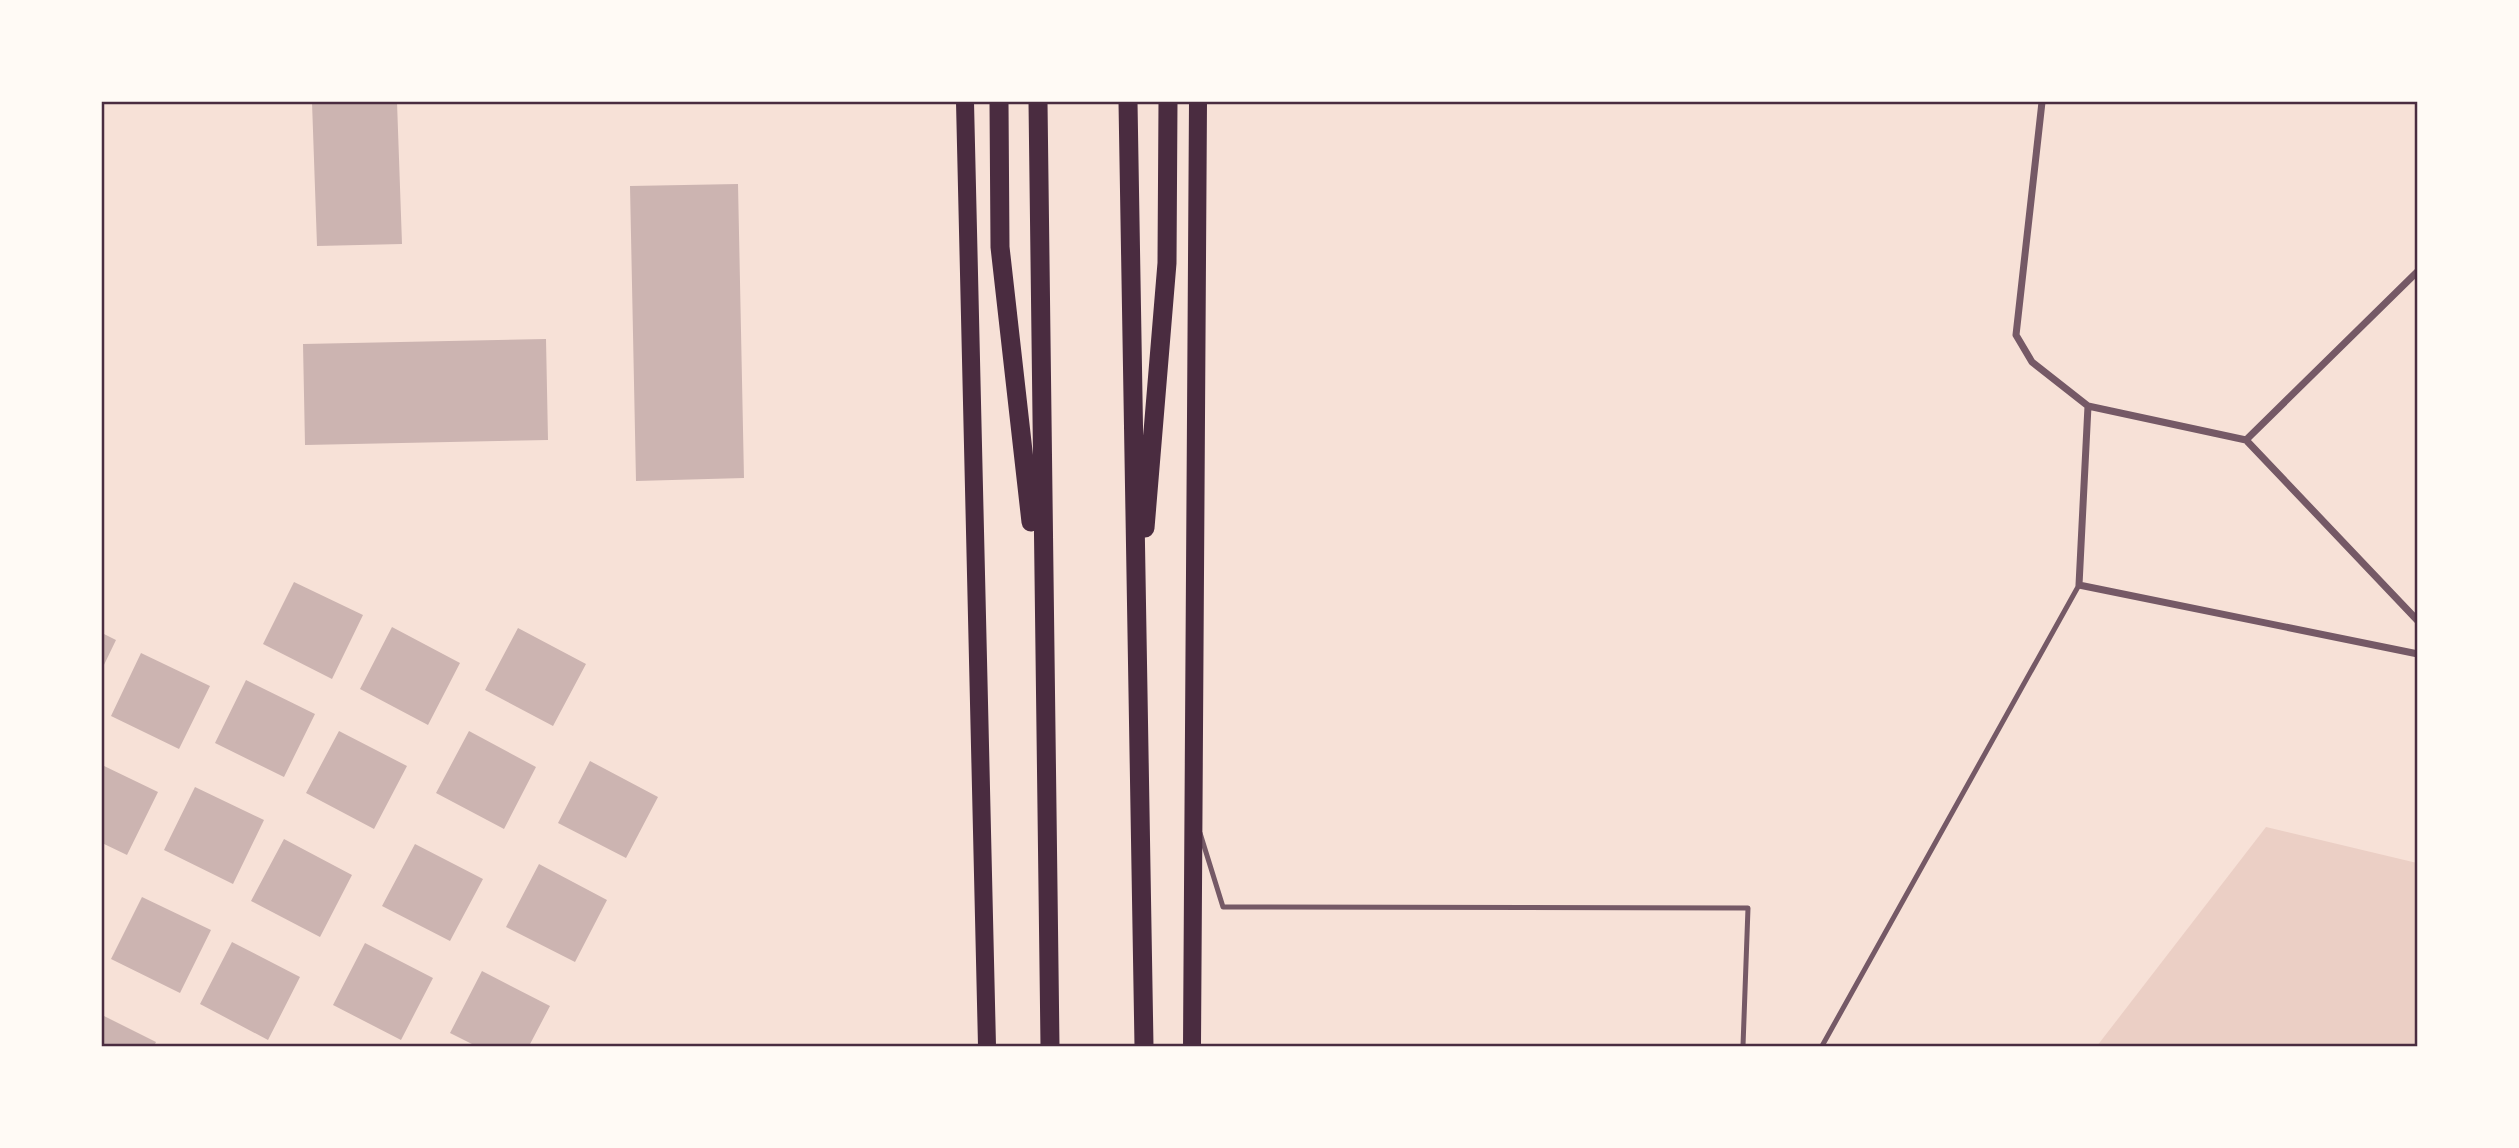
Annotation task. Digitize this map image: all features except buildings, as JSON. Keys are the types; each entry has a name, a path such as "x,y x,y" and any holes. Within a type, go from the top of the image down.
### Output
{"highway":[{"path":"999,102 1000,247 1044,632"},
{"path":"1038,102 1050,1046"},
{"path":"1128,102 1143,1046"},
{"path":"1135,644 1167,263 1168,102"}],"main road":[{"path":"965,102 987,1046"},
{"path":"1192,1046 1198,102"}],"street":[{"path":"2042,102 2016,335 2032,362 2088,406 2246,440 2417,621"},
{"path":"2246,440 2417,271"},
{"path":"2088,406 2079,585 2417,654"}],"lane":[{"path":"1822,1046 2079,585"},
{"path":"1194,810 1223,907 1748,908 1744,1046"}],"shaded area":[{"path":"2266,827 2417,863 2417,1046 2097,1046"}]}
